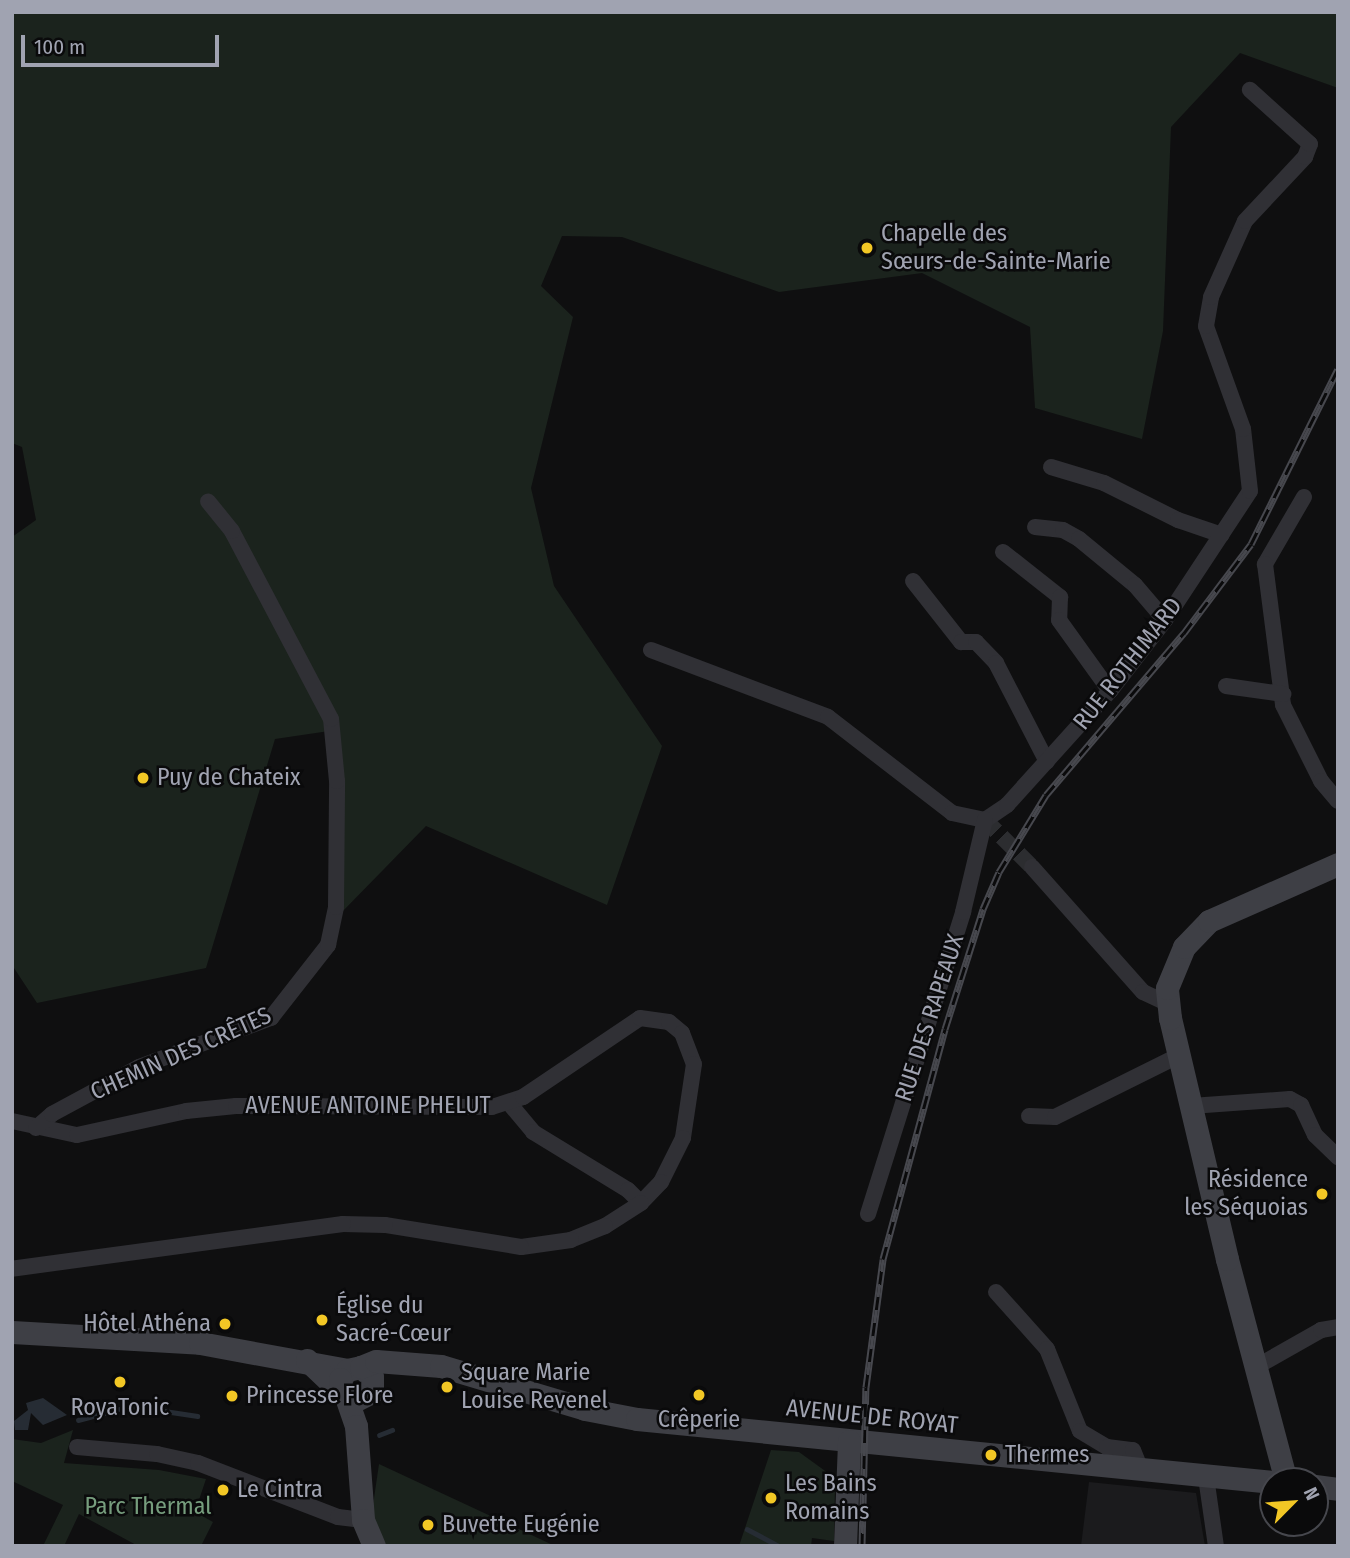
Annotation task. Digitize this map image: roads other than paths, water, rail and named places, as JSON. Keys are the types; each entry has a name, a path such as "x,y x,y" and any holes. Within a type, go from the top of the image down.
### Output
{"main road":[{"path":"1282,1467 1271,1433 1167,1003 1174,965 1203,926 1338,864"},
{"path":"12,1332 200,1343 307,1360 356,1385 356,1426 363,1520 374,1546"},
{"name":"AVENUE DE ROYAT","path":"356,1385 376,1361 408,1361 622,1416 1259,1481"},
{"path":"1268,1467 1271,1433"},
{"path":"842,1440 847,1479 845,1546"}],"street":[{"name":"RUE ROTHIMARD","path":"985,820 1007,805 1110,691 1165,620 1250,491 1243,429 1206,326 1212,298 1245,221 1306,157 1310,144 1250,90"},
{"path":"1051,467 1104,483 1178,520 1222,535"},
{"path":"1304,497 1265,565 1283,694 1303,746 1338,801"},
{"name":"CHEMIN DES CRÊTES","path":"36,1128 52,1114 139,1067 271,1018 328,944 336,895 337,781 331,719 232,531 208,501"},
{"path":"1035,527 1062,530 1088,546 1135,585 1165,620"},
{"path":"1003,552 1060,597 1059,620 1110,691"},
{"path":"913,581 961,642 976,642 996,663 1047,762"},
{"path":"651,650 828,718 951,813 985,820"},
{"path":"1226,686 1283,694"},
{"name":"RUE DES RAPEAUX","path":"868,1214 963,912 985,820"},
{"path":"1032,867 1143,992 1167,1003"},
{"name":"AVENUE ANTOINE PHELUT","path":"12,1121 77,1135 186,1111 236,1106 492,1107 509,1103 626,1024 653,1018 669,1022 682,1033 694,1064 683,1138 673,1164 640,1203 605,1226 545,1246 521,1247 385,1225 343,1224 12,1269"},
{"path":"1029,1116 1055,1117 1180,1055"},
{"path":"1191,1106 1290,1099 1301,1105 1315,1135 1338,1157"},
{"path":"509,1103 533,1132 628,1189 640,1203"},
{"path":"996,1292 1047,1349 1080,1431 1107,1447 1133,1450 1141,1470"},
{"path":"1256,1367 1321,1330 1338,1327"},
{"path":"77,1447 157,1454 198,1463 338,1517 363,1520"},
{"path":"1206,1476 1216,1546"}],"waterway":[{"path":"78,1420 131,1406 197,1416"},
{"path":"379,1435 392,1430"},
{"path":"747,1529 779,1546"}],"tunnel":[{"path":"985,820 1032,867"}],"railway":[{"path":"862,1546 866,1387 883,1259 945,1029 983,909 999,872 1046,795 1184,633 1251,544 1338,369"}],"place":[{"name":"Chapelle des Sœurs-de-Sainte-Marie","path":"867,248"},
{"name":"Puy de Chateix","path":"143,778"},
{"name":"Résidence les Séquoias","path":"1322,1194"},
{"name":"Église du Sacré-Cœur","path":"322,1320"},
{"name":"Hôtel Athéna","path":"225,1324"},
{"name":"RoyaTonic","path":"120,1382"},
{"name":"Square Marie Louise Revenel","path":"447,1387"},
{"name":"Crêperie","path":"699,1395"},
{"name":"Princesse Flore","path":"232,1396"},
{"name":"Thermes","path":"991,1455"},
{"name":"Le Cintra","path":"223,1490"},
{"name":"Les Bains Romains","path":"771,1498"},
{"name":"Buvette Eugénie","path":"428,1525"}],"park label":[{"name":"Parc Thermal","path":"148,1507"}]}
